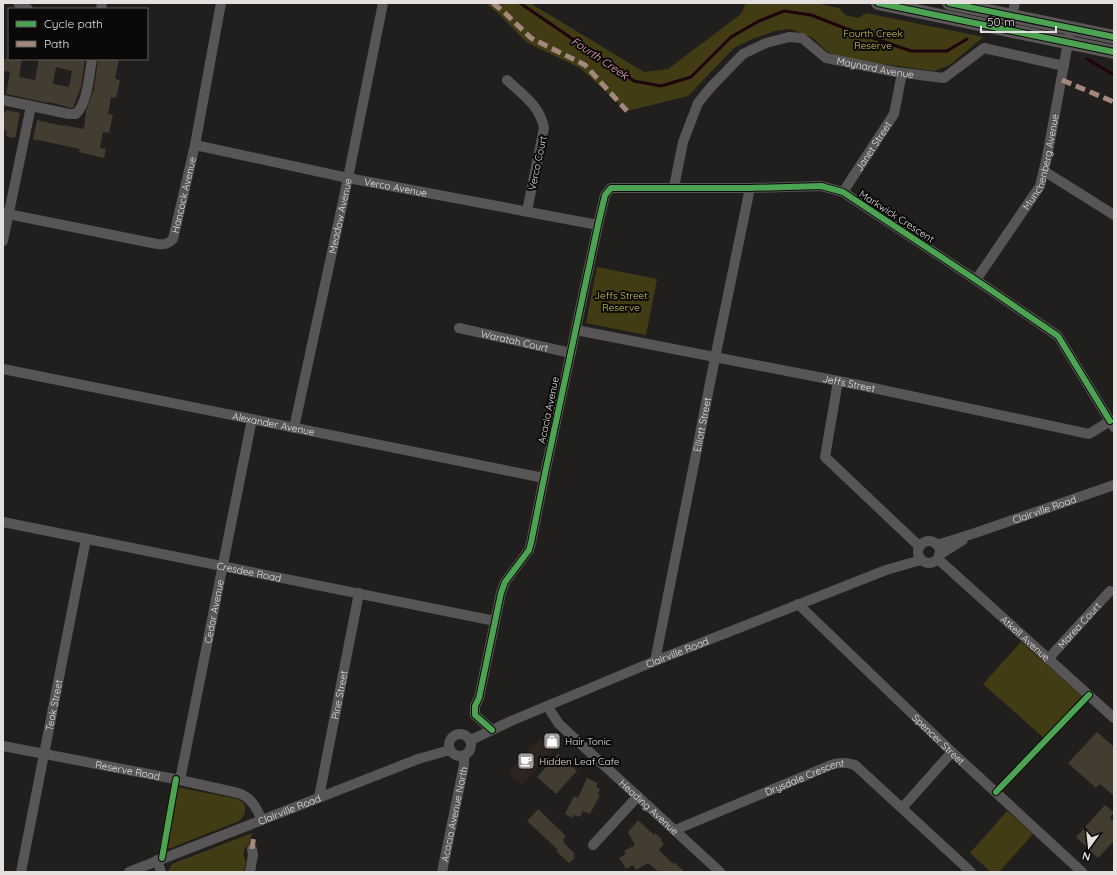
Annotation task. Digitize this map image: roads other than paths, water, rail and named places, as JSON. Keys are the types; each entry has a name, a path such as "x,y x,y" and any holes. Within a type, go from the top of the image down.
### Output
{"main road":[{"path":"878,3 1012,16 1068,43 1114,52"},
{"path":"949,3 1114,37"}],"street":[{"name":"Hancock Avenue","path":"6,214 157,244 163,245 169,243 175,234 195,145 221,3"},
{"name":"Meadow Avenue","path":"294,428 348,178 383,3"},
{"name":"Munchenberg Avenue","path":"976,280 1040,186 1071,29"},
{"name":"Maynard Avenue","path":"674,187 683,142 698,103 711,87 743,54 766,43 789,37 802,38 826,58 902,73 944,78 984,48 1064,66"},
{"path":"3,100 69,114 76,114 80,110 84,100 92,60"},
{"name":"Janet Street","path":"843,192 894,114 902,73"},
{"name":"Verco Court","path":"507,80 537,109 542,118 544,128 527,211"},
{"path":"3,241 6,214 31,106"},
{"name":"Verco Avenue","path":"195,145 348,178 598,225"},
{"path":"1044,171 1114,215"},
{"name":"Markwick Crescent","path":"605,195 611,188 674,187 750,188 821,186 843,192 1058,336 1112,424"},
{"name":"Elliott Street","path":"655,661 750,188"},
{"name":"Acacia Avenue","path":"495,621 505,582 532,543 544,478 605,195"},
{"name":"Waratah Court","path":"459,328 571,353"},
{"name":"Jeffs Street","path":"576,330 838,381 1088,434 1112,424"},
{"name":"Alexander Avenue","path":"3,368 544,478"},
{"path":"838,381 825,457 919,548"},
{"name":"Cedar Avenue","path":"180,780 252,419"},
{"name":"Clairville Road","path":"937,545 1114,485"},
{"name":"Cresdee Road","path":"3,522 495,621"},
{"name":"Clairville Road","path":"938,557 975,533"},
{"name":"Teak Street","path":"21,872 86,539"},
{"path":"926,542 930,542 937,545 940,552 935,561 928,563 921,560 918,554 919,548 926,542"},
{"name":"Clairville Road","path":"886,570 919,548"},
{"name":"Atkell Avenue","path":"938,557 1114,718"},
{"name":"Clairville Road","path":"471,740 547,706 655,661 886,570 921,560"},
{"name":"Marea Court","path":"1048,659 1110,591"},
{"name":"Pine Street","path":"319,797 359,593"},
{"name":"Spencer Street","path":"798,604 952,752 1082,872"},
{"path":"492,730 475,715 474,709 478,698 495,621"},
{"name":"Heading Avenue","path":"547,706 559,724 720,872"},
{"path":"461,734 471,740 472,747 469,753 464,756 456,756 450,750 449,742 454,736 461,734"},
{"name":"Reserve Road","path":"3,746 180,780 244,794 253,802 262,820"},
{"name":"Clairville Road","path":"129,872 418,758 450,750"},
{"path":"902,807 952,752"},
{"name":"Acacia Avenue North","path":"442,872 464,765 464,756"},
{"name":"Drysdale Crescent","path":"676,830 839,762 846,762 855,764 971,872"},
{"path":"593,845 638,796"},
{"path":"250,872 254,855 252,849"},
{"path":"157,860 161,872"}],"waterway":[{"name":"Fourth Creek","path":"520,3 634,81 661,86 691,77 731,37 759,21 784,11 811,15 911,51 947,51 967,39"},
{"name":"Fourth Creek","path":"1087,59 1114,75"}],"place":[{"name":"Hair Tonic","path":"552,741"},
{"name":"Hidden Leaf Cafe","path":"526,761"}],"park label":[{"name":"Fourth Creek Reserve","path":"873,38"},
{"name":"Jeffs Street Reserve","path":"621,300"}]}
